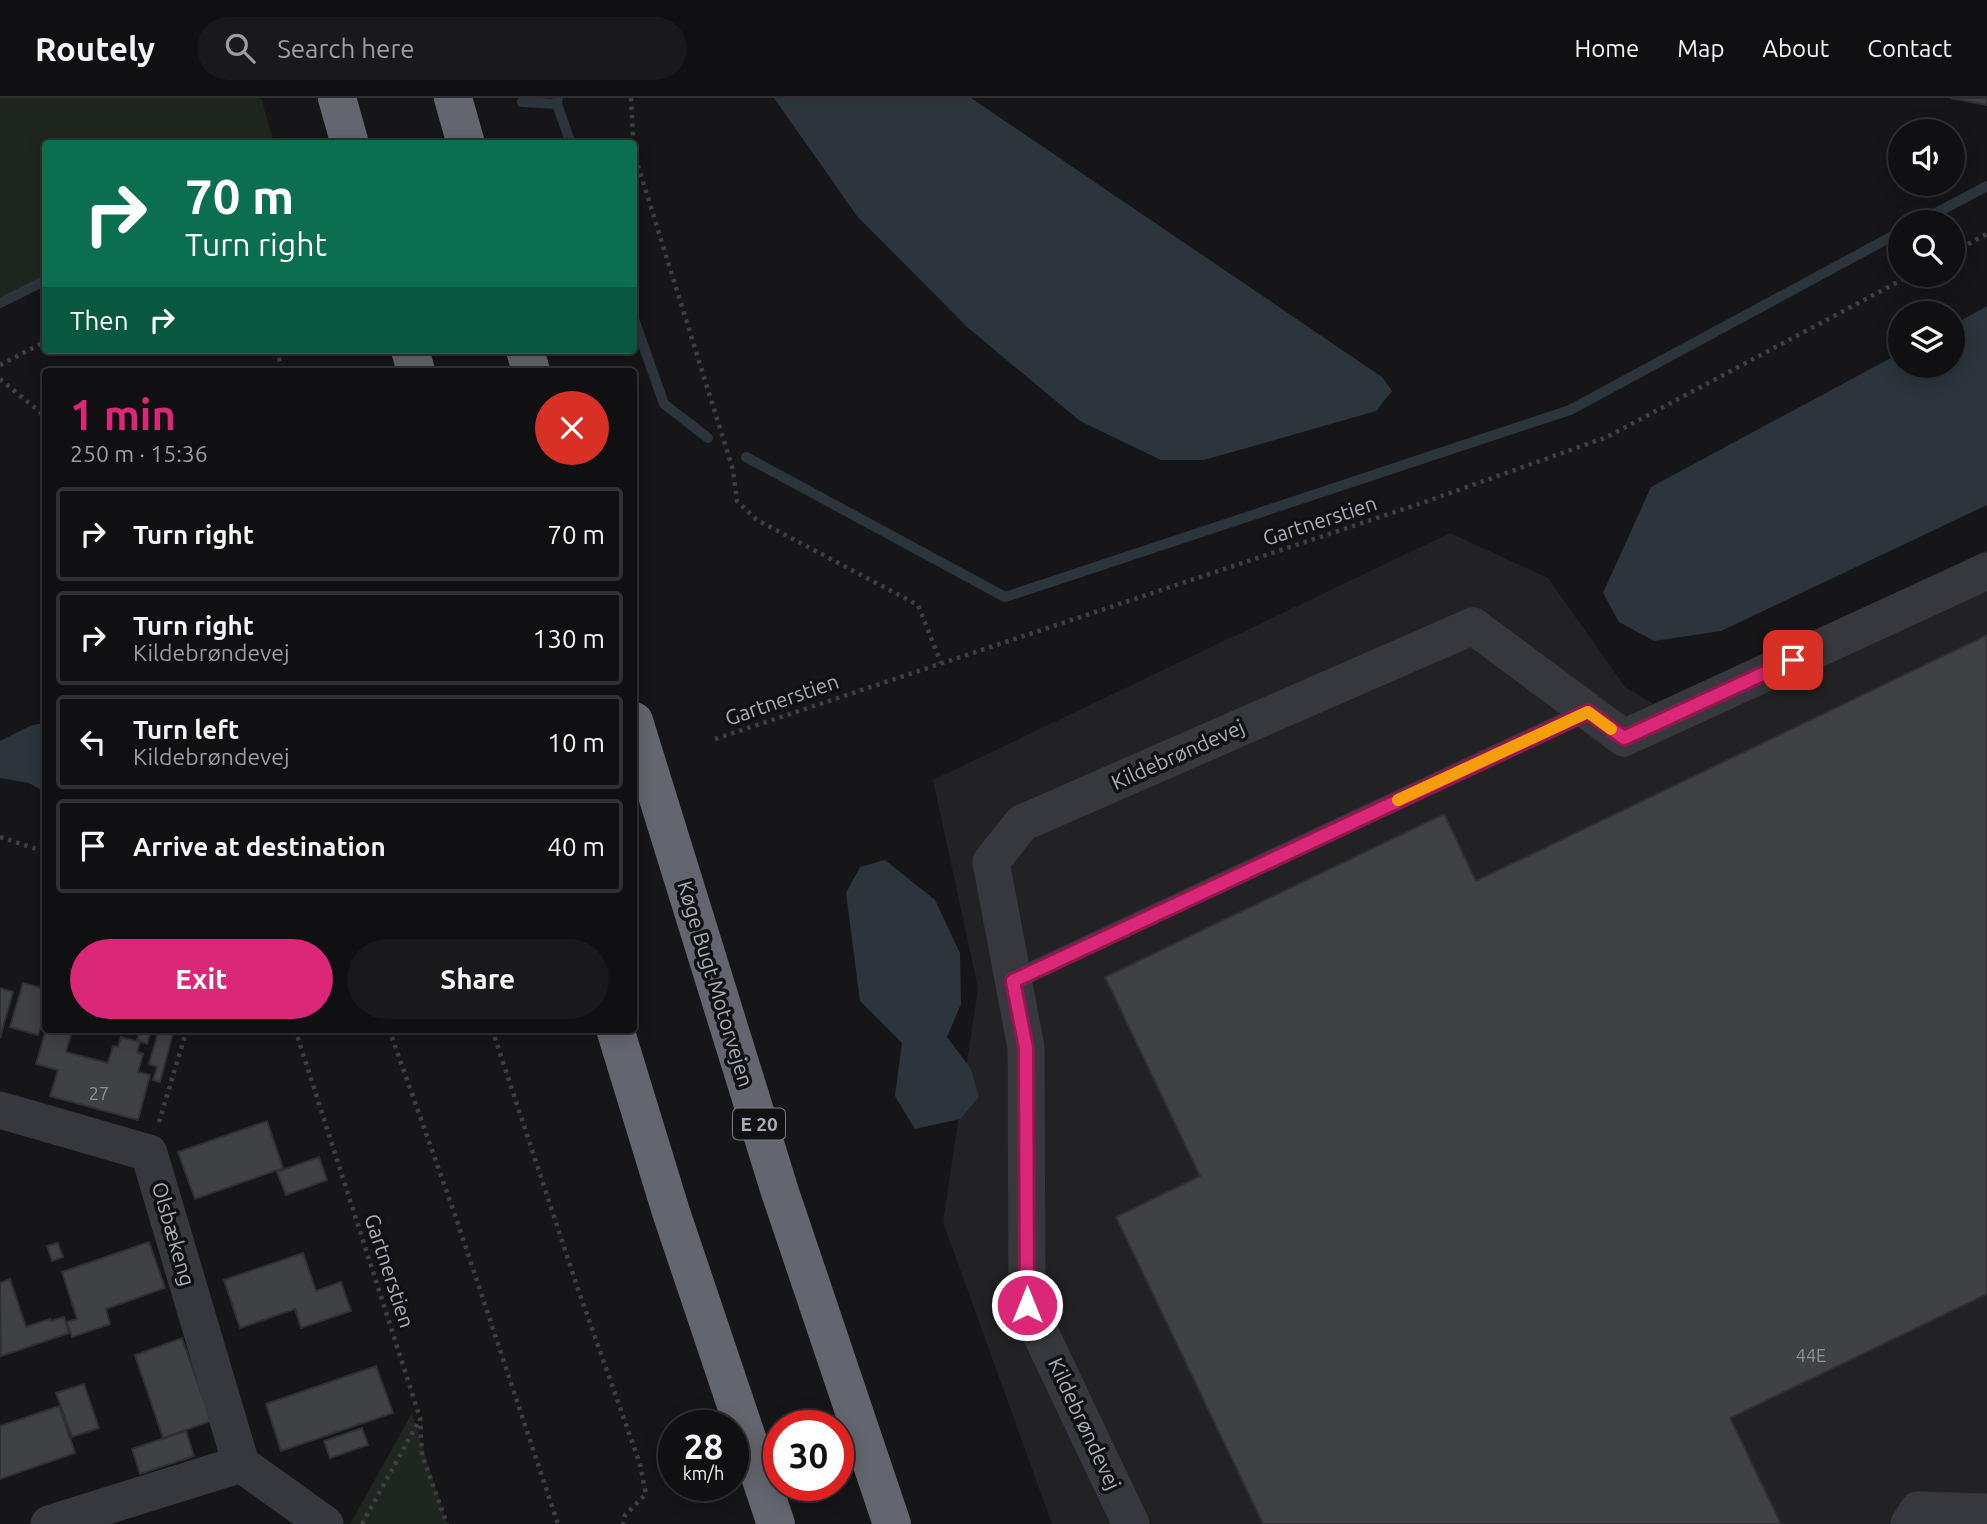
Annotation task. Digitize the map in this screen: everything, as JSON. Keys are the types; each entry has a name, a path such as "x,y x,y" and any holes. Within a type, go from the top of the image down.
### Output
{"highway":[{"path":"337,98 349,140"},
{"path":"453,98 465,140"},
{"name":"Køge Bugt Motorvejen","path":"637,731 780,1192 892,1524"},
{"path":"616,1033 671,1212 776,1524"}],"street":[{"name":"Kildebrøndevej","path":"1131,1524 1027,1305 1026,1048 992,862 1022,823 1473,626 1624,738 1987,571"},
{"name":"Olsbækeng","path":"0,1110 149,1153 241,1464"},
{"path":"49,1524 241,1464 325,1524"},
{"path":"1909,1524 1918,1510 1987,1512"}],"lane":[{"path":"1013,981 1588,712"}],"path":[{"path":"631,98 633,140"},
{"path":"637,163 733,470 737,501 757,520 918,605 941,663"},
{"path":"1965,246 1987,234"},
{"name":"Gartnerstien","path":"715,739 1422,503 1607,437 1888,287"},
{"path":"0,365 42,343"},
{"path":"0,379 42,414"},
{"path":"0,837 42,851"},
{"path":"149,1153 186,1033"},
{"name":"Gartnerstien","path":"297,1033 420,1418 422,1455 447,1524"},
{"path":"390,1033 455,1214 558,1524"},
{"path":"493,1033 578,1289 640,1464 646,1494 625,1515 623,1524"},
{"path":"362,1524 420,1418"}],"shaded area":[{"path":"0,98 261,98 273,140 42,140 42,282 0,299"},
{"path":"774,98 971,98 1382,377 1392,391 1376,411 1204,460 1161,460 1080,421 967,327 857,216"},
{"path":"1987,306 1987,505 1721,631 1654,641 1619,622 1603,593 1651,487 1888,359 1888,378 1965,378 1965,318"},
{"path":"1450,533 1548,578 1625,687 1655,705 1987,550 1987,1524 1052,1524 943,1222 978,988 933,780"},
{"path":"42,723 42,790 29,783 0,778 0,741 32,725"},
{"path":"885,860 935,900 960,953 961,1004 947,1037 971,1069 979,1097 960,1119 915,1129 895,1096 902,1043 860,1001 846,893 860,867"},
{"path":"412,1413 447,1524 350,1524"}],"building":[{"path":"1950,98 1987,98 1987,105"},
{"path":"1987,635 1987,1294 1730,1418 1781,1524 1263,1524 1116,1217 1200,1176 1105,977 1444,814 1476,881"},
{"path":"23,983 42,988 42,1022 38,1035 10,1027"},
{"path":"0,988 13,992 0,1038"},
{"path":"45,1033 71,1033 66,1052 108,1063 113,1046 118,1047 121,1037 140,1042 137,1052 143,1054 138,1072 150,1075 138,1120 50,1096 58,1070 36,1064"},
{"path":"139,1033 151,1033 147,1044 137,1040"},
{"path":"158,1033 173,1033 160,1082 153,1080 157,1067 149,1064"},
{"path":"267,1121 283,1168 195,1199 178,1152"},
{"path":"319,1157 327,1180 286,1195 277,1172"},
{"path":"149,1242 165,1288 106,1309 110,1324 72,1337 67,1322 77,1319 62,1272"},
{"path":"58,1243 63,1257 52,1261 47,1246"},
{"path":"303,1253 316,1291 341,1282 351,1311 301,1328 295,1309 240,1328 224,1280"},
{"path":"10,1279 26,1327 64,1317 69,1333 1,1356 0,1283"},
{"path":"182,1338 211,1421 163,1438 135,1355"},
{"path":"376,1366 393,1413 281,1451 266,1404"},
{"path":"84,1384 99,1428 72,1437 56,1393"},
{"path":"59,1406 75,1453 0,1479 0,1426"},
{"path":"362,1428 368,1445 330,1458 324,1441"},
{"path":"186,1431 194,1456 140,1474 132,1449"}],"waterway":[{"path":"522,102 557,104 558,98"},
{"path":"557,104 570,140"},
{"path":"1942,210 1987,186"},
{"path":"746,457 1005,597 1570,410 1888,238"},
{"path":"0,303 42,282"},
{"path":"637,328 664,404 708,438"}],"slow traffic":[{"path":"1398,800 1588,712 1611,729"}],"route":[{"path":"1027,1305 1026,1048 1013,981 1588,712 1624,738 1793,660"}]}
